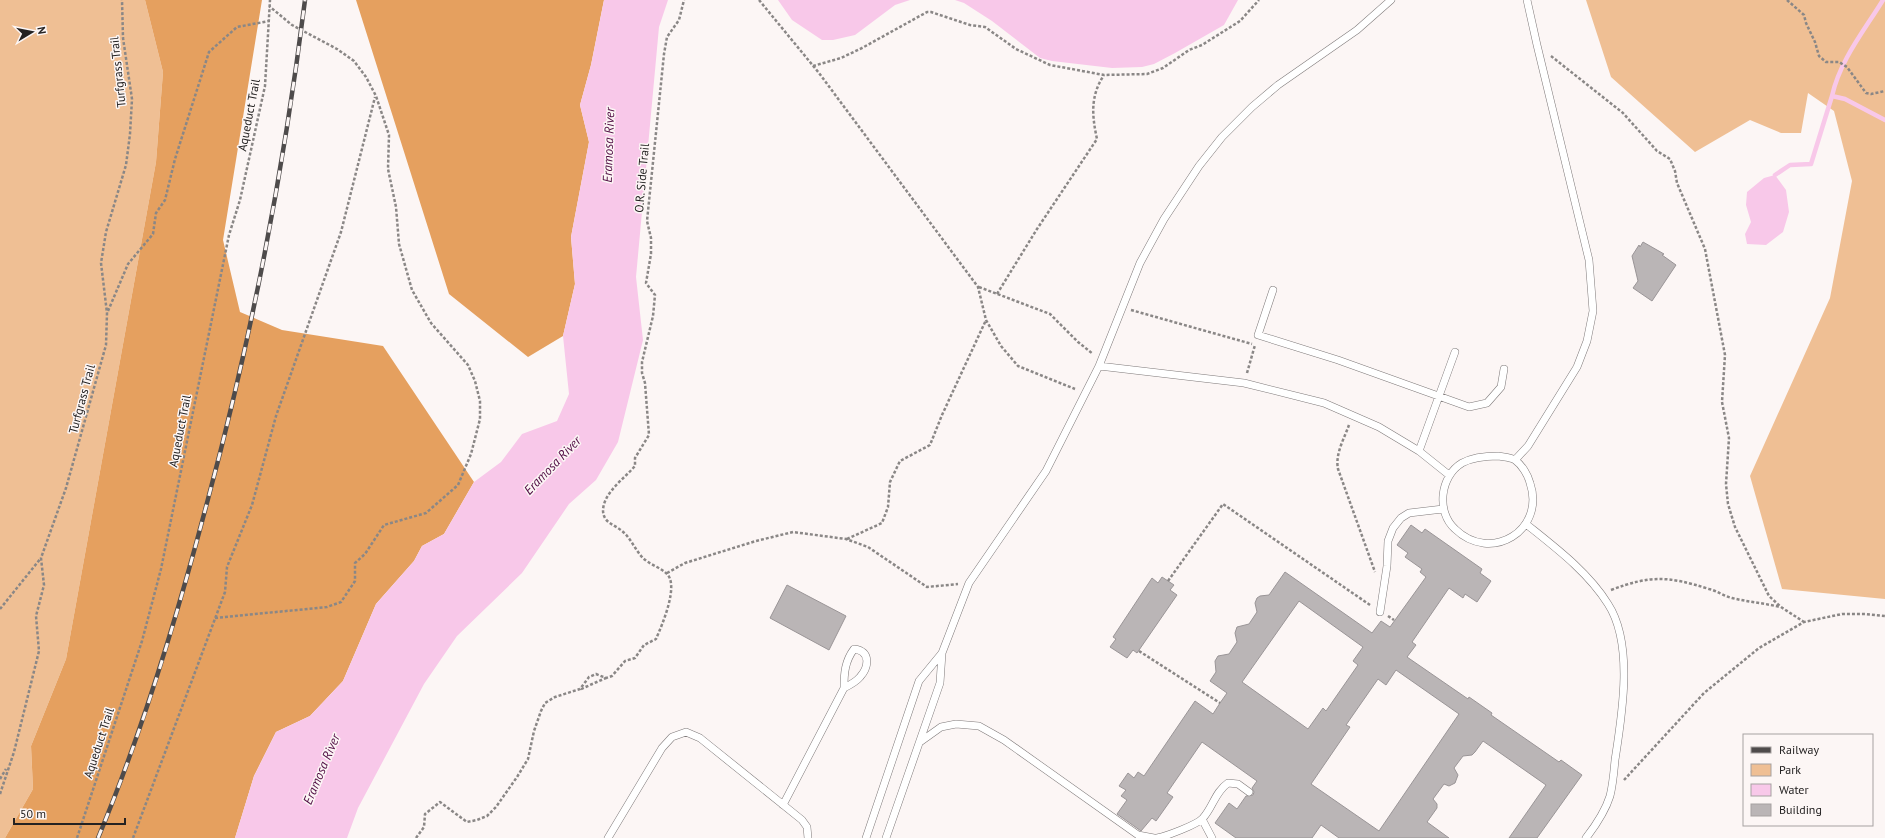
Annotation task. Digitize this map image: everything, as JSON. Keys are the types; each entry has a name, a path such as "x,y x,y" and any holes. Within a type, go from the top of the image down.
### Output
{"lane":[{"path":"886,838 940,683 942,653 969,582 1046,471 1086,394 1123,308 1140,263 1164,219 1199,166 1222,137 1252,107 1278,85 1357,30 1391,0"},
{"path":"1515,460 1528,446 1577,367 1587,341 1593,311 1589,260 1537,45 1528,0"},
{"path":"1273,290 1258,335 1338,360 1439,397 1469,407 1487,403 1500,387 1504,369"},
{"path":"1419,451 1455,352"},
{"path":"1100,363 1244,383 1324,403 1379,427 1419,451 1449,475"},
{"path":"1498,456 1515,460 1528,475 1534,493 1533,511 1526,524 1515,535 1496,544 1479,544 1463,537 1449,524 1443,509 1443,493 1449,475 1462,463 1478,457 1498,456"},
{"path":"1380,612 1387,566 1388,541 1393,528 1400,518 1409,513 1443,509"},
{"path":"1526,524 1560,552 1592,582 1609,605 1619,630 1625,669 1620,732 1610,796 1600,820 1586,838"},
{"path":"783,805 844,688 845,668 849,657 854,649 859,650 866,654 867,658 865,670 852,684 844,688"},
{"path":"866,838 919,681 942,653"},
{"path":"920,742 941,727 956,724 979,726 1004,740 1138,835 1154,838"},
{"path":"608,838 662,748 672,737 686,732 700,738 802,820 807,827 808,838"},
{"path":"1157,838 1168,835 1202,819 1221,788 1228,783 1238,784 1249,792"},
{"path":"1202,819 1212,838"}],"path":[{"name":"Turfgrass Trail","path":"0,794 14,752 39,651 36,616 44,585 41,558 66,488 85,426 106,345 107,313 101,263 106,232 126,165 132,106 123,38 122,0"},
{"name":"Aqueduct Trail","path":"77,838 142,641 161,569 215,302 230,235 240,200 265,86 270,0"},
{"name":"O.R. Side Trail","path":"667,573 644,559 622,531 610,524 606,519 603,510 607,499 613,490 635,466 635,458 650,435 645,383 642,373 642,362 653,316 655,295 646,283 651,254 651,238 647,221 653,174 655,133 667,37 679,20 684,0"},
{"path":"759,0 813,66 978,287 986,320 1001,346 1018,366 1086,394"},
{"path":"813,66 841,58 926,12 932,12 970,25 985,27 1016,49 1050,65 1104,75 1147,74 1163,68 1189,50 1202,45 1240,20 1259,0"},
{"path":"1787,0 1804,15 1819,56 1826,62 1839,62 1847,67 1866,93 1871,94 1885,91"},
{"path":"216,618 328,607 341,602 355,581 355,563 365,554 384,525 426,513 458,485 471,454 480,419 480,401 475,381 468,365 431,323 412,290 399,244 396,207 388,169 388,135 376,96 366,77 354,61 336,49 292,25 270,6"},
{"path":"107,313 128,264 152,234 156,213 165,200 175,159 209,52 237,27 269,21"},
{"path":"1537,45 1623,112 1657,151 1670,159 1675,171 1677,183 1705,249 1725,355 1722,402 1729,438 1726,484 1728,504 1735,527 1769,596 1781,607 1804,622"},
{"path":"998,294 1037,229 1097,139 1092,115 1094,96 1104,75"},
{"path":"133,838 225,592 227,567 252,505 276,416 341,232 376,96"},
{"path":"978,287 1050,314 1100,363"},
{"path":"1123,308 1255,344"},
{"path":"846,539 882,523 888,507 890,482 900,461 930,446 942,415 986,320"},
{"path":"1244,383 1258,335"},
{"path":"1353,416 1336,461 1383,594"},
{"path":"1168,581 1223,504 1380,612 1394,620"},
{"path":"416,838 424,827 425,814 440,802 467,822 487,816 496,807 518,778 528,759 534,731 545,703 555,697 580,689 618,672 625,661 634,658 644,645 656,639 668,607 671,580 667,573 685,563 756,541 793,532 846,539 868,547 927,588 969,582"},
{"path":"0,609 41,558"},
{"path":"1601,594 1636,581 1655,578 1673,579 1711,589 1731,598 1781,607"},
{"path":"1610,796 1704,693 1759,648 1804,622 1842,614 1885,616"},
{"path":"1139,651 1220,703"},
{"path":"580,689 589,677 596,674 606,678"},
{"path":"0,778 14,752"}],"green space":[{"path":"0,0 145,0 163,72 156,162 66,659 31,746 33,789 5,838 0,838"},
{"path":"1586,0 1885,0 1885,599 1782,589 1750,476 1830,298 1852,181 1834,111 1808,93 1801,133 1781,133 1750,120 1695,152 1611,77"}],"shaded area":[{"path":"145,0 262,0 223,240 240,312 282,330 383,346 474,482 444,534 422,546 414,561 376,604 343,681 310,716 276,732 254,776 235,838 5,838 33,789 31,746 66,659 156,162 163,72"},
{"path":"356,0 604,0 591,65 580,105 589,142 571,237 575,284 563,336 528,357 449,294"}],"water":[{"name":"Eramosa River","path":"604,0 668,0 659,27 636,277 643,340 618,442 596,480 569,504 522,573 457,636 424,684 358,808 347,838 235,838 254,776 276,732 310,716 343,681 376,604 414,561 422,546 444,534 474,482 501,462 522,434 557,421 569,394 563,336 575,284 571,237 589,142 580,105 591,65"},
{"path":"778,0 910,0 895,5 855,35 833,40 822,40 792,20"},
{"path":"955,0 1238,0 1224,25 1175,53 1154,64 1142,67 1112,68 1052,61 1040,58 992,21 964,3"},
{"path":"1775,175 1786,190 1789,212 1783,232 1766,245 1747,244 1745,234 1751,222 1746,205 1747,192 1764,178"}],"building":[{"path":"1643,242 1664,254 1662,255 1676,265 1652,301 1633,288 1638,281 1632,256 1639,245 1640,247"},
{"path":"1411,525 1422,533 1425,529 1482,569 1480,573 1491,581 1477,602 1465,594 1463,598 1449,588 1412,642 1416,645 1407,657 1468,699 1469,697 1492,713 1491,715 1559,762 1561,760 1582,775 1537,838 1509,838 1546,785 1483,741 1472,755 1463,756 1454,768 1458,775 1455,783 1449,786 1444,784 1433,799 1437,804 1437,808 1427,822 1449,838 1339,838 1321,825 1312,838 1236,838 1215,823 1229,803 1237,809 1246,796 1253,795 1254,792 1252,788 1257,781 1202,742 1167,793 1173,797 1156,821 1152,818 1141,831 1117,814 1127,800 1121,796 1126,790 1119,786 1128,773 1134,778 1138,772 1144,776 1195,701 1213,714 1227,693 1210,681 1216,672 1215,661 1218,656 1229,654 1237,642 1235,633 1237,627 1249,624 1257,612 1255,603 1257,598 1260,596 1269,595 1285,572 1372,633 1381,621 1390,627 1426,577 1420,572 1422,569 1405,557 1408,553 1397,545","holes":["1299,601 1363,647 1353,661 1358,665 1326,711 1323,708 1308,729 1242,682","1396,670 1459,714 1379,831 1311,784 1350,727 1346,725 1378,679 1386,685"]},
{"path":"1162,577 1174,585 1170,590 1177,595 1137,653 1133,650 1127,658 1110,647 1116,639 1113,637 1152,578 1158,583"},
{"path":"787,585 846,616 829,650 770,618"}],"waterway":[{"path":"1832,96 1847,58 1883,0"},
{"path":"1775,175 1790,165 1811,164 1832,96 1845,99 1885,120"}],"railway":[{"path":"98,838 115,797 159,670 197,542 224,437 239,375 277,188 297,63 305,0"}]}
